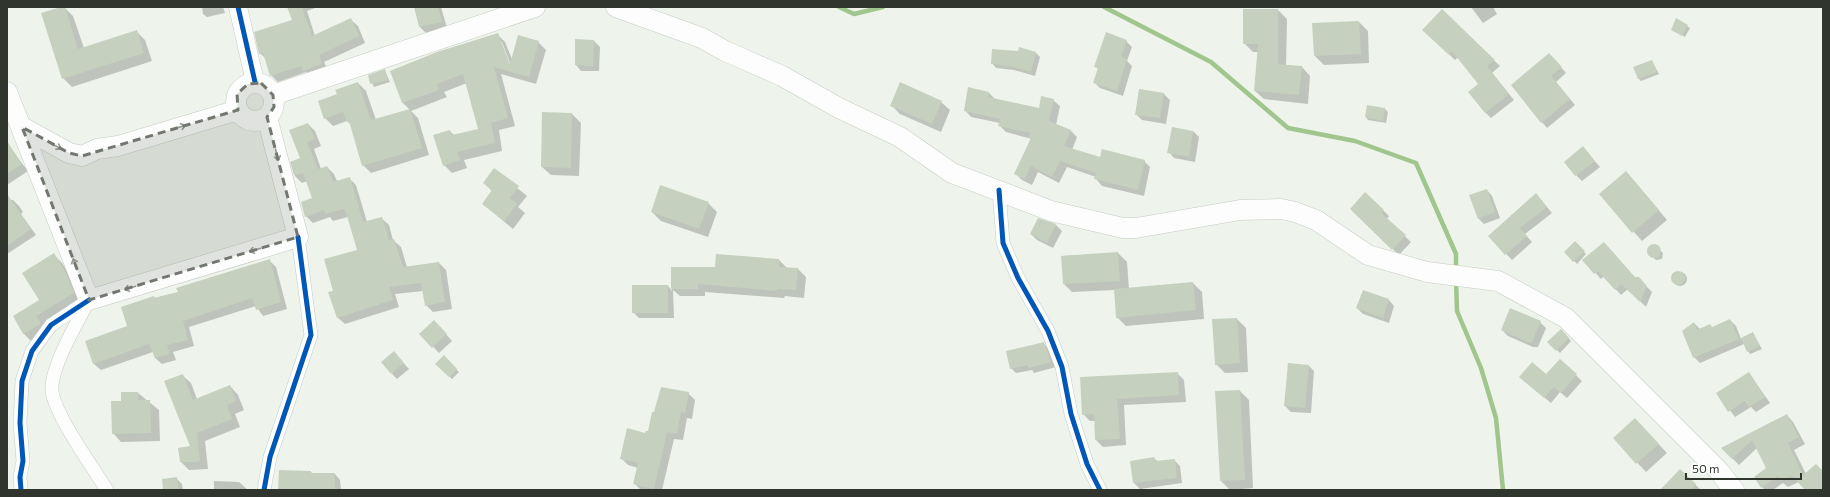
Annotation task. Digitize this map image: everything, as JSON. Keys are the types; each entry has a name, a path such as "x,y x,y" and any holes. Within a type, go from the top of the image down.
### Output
{"main road":[{"path":"273,95 535,7"},
{"path":"616,7 702,38 782,76 839,108 900,137 952,173 1051,211 1123,228 1136,228 1240,210 1281,209 1295,212 1316,220 1368,255 1427,272 1498,281 1566,318 1718,470 1734,490"},
{"path":"255,82 266,86 273,95 274,107 267,117 254,121 242,115 238,110 236,102 237,94 242,88 255,82"},
{"path":"7,92 89,300 298,237 267,117"},
{"path":"22,127 69,153 82,156 97,148 118,146 238,110"}],"street":[{"path":"238,7 255,82"},
{"path":"999,190 1003,243 1018,278 1048,331 1062,367 1071,414 1087,464 1100,490"},
{"path":"264,490 270,457 311,335 298,237"},
{"path":"21,490 20,477 23,461 20,423 22,381 32,351 51,325 89,300"},
{"path":"89,300 56,368 52,390 57,408 107,490"}],"highlighted area":[{"path":"261,83 273,95 274,107 267,117 298,237 89,300 22,127 69,153 82,156 238,110 237,94 248,84"}],"building":[{"path":"65,7 78,49 137,30 144,53 62,79 41,13"},
{"path":"287,7 302,7 312,36 351,18 359,36 319,55 322,64 303,71 301,66 270,76 263,53 259,54 254,32 292,20"},
{"path":"414,7 438,7 442,22 419,27"},
{"path":"1243,9 1278,9 1278,64 1302,66 1299,95 1254,91 1258,44 1243,44"},
{"path":"1442,9 1495,60 1487,66 1509,94 1485,113 1468,92 1478,84 1452,51 1449,55 1422,30"},
{"path":"1676,18 1688,25 1682,36 1671,30"},
{"path":"1359,21 1361,54 1314,56 1312,23"},
{"path":"1106,32 1127,40 1121,57 1127,59 1117,91 1093,83 1098,68 1094,67"},
{"path":"498,33 510,64 518,35 539,41 529,77 494,67 508,118 491,123 495,143 457,152 460,160 443,166 433,135 450,130 452,135 478,129 463,74 437,84 439,90 402,103 390,71 437,52"},
{"path":"575,39 594,40 593,66 575,65"},
{"path":"1019,47 1036,52 1031,72 1009,66 991,64 992,49 1018,51"},
{"path":"1549,53 1562,67 1551,76 1570,99 1541,123 1511,85"},
{"path":"1652,60 1657,72 1638,79 1633,67"},
{"path":"385,69 388,80 370,84 368,75"},
{"path":"358,82 371,120 410,109 422,148 362,166 349,121 347,122 343,112 324,119 318,101 337,94 335,90"},
{"path":"900,82 942,101 932,124 890,106"},
{"path":"968,87 989,92 988,97 1039,108 1041,96 1054,99 1049,121 1071,130 1064,146 1100,157 1102,149 1145,160 1138,190 1094,179 1096,173 1060,161 1052,177 1031,166 1025,179 1014,174 1031,138 1029,137 1031,133 998,126 1000,119 964,111"},
{"path":"1139,89 1164,93 1160,118 1135,115"},
{"path":"1367,105 1385,108 1383,121 1365,117"},
{"path":"542,112 572,113 571,168 541,167"},
{"path":"308,123 315,139 307,142 318,169 327,166 333,182 350,177 363,222 382,217 389,240 394,239 403,267 439,262 445,302 425,306 421,283 389,287 393,300 337,318 328,292 333,291 324,259 357,250 345,209 325,214 324,210 305,217 301,202 312,198 303,173 294,175 290,162 300,158 289,130"},
{"path":"1172,127 1193,131 1189,157 1167,153"},
{"path":"7,141 22,164 7,174"},
{"path":"1583,146 1595,161 1575,176 1564,162"},
{"path":"494,168 519,186 510,198 517,204 504,221 482,204 492,190 483,183"},
{"path":"1626,171 1659,210 1632,233 1599,194"},
{"path":"660,185 709,202 699,229 651,212"},
{"path":"1487,189 1495,212 1478,219 1469,195"},
{"path":"1365,192 1384,210 1381,213 1406,235 1392,250 1350,209"},
{"path":"1536,193 1547,207 1520,228 1527,236 1505,255 1488,236"},
{"path":"7,194 31,229 7,246"},
{"path":"1038,218 1056,224 1047,243 1030,234"},
{"path":"1575,241 1585,251 1573,262 1564,252"},
{"path":"1604,242 1635,277 1639,277 1647,286 1640,302 1621,284 1615,290 1598,271 1594,274 1582,260"},
{"path":"1654,244 1659,246 1661,251 1659,256 1654,258 1649,256 1647,251 1649,246"},
{"path":"1118,252 1120,281 1063,284 1061,256"},
{"path":"54,253 65,271 74,293 36,316 41,324 23,334 13,316 39,300 22,273"},
{"path":"716,254 779,259 779,267 798,268 796,290 777,289 777,291 698,284 698,289 671,289 671,267 715,267"},
{"path":"270,259 281,302 256,310 252,298 183,321 188,340 167,345 170,354 155,358 149,344 93,364 85,341 127,326 121,307 154,296 154,298 178,292 176,288"},
{"path":"1675,271 1681,271 1685,275 1685,281 1681,285 1675,285 1671,281 1671,275"},
{"path":"1193,282 1196,310 1116,318 1114,289"},
{"path":"632,285 668,285 668,313 632,313"},
{"path":"1363,290 1389,299 1383,318 1356,308"},
{"path":"1510,308 1541,321 1532,342 1527,342 1501,330"},
{"path":"1237,318 1240,363 1215,365 1212,319"},
{"path":"1730,319 1739,339 1693,358 1682,331 1694,322 1697,330 1710,324 1712,327"},
{"path":"434,320 447,334 432,348 419,334"},
{"path":"1561,329 1569,338 1556,351 1547,342"},
{"path":"1753,332 1760,346 1747,352 1741,338"},
{"path":"1044,342 1051,362 1028,368 1028,365 1010,369 1006,351"},
{"path":"394,351 404,363 391,374 381,362"},
{"path":"444,355 457,369 449,377 435,364"},
{"path":"1560,359 1577,374 1561,393 1554,387 1544,398 1519,377 1532,362 1546,374"},
{"path":"1288,363 1309,365 1305,408 1284,406"},
{"path":"1178,372 1179,395 1117,399 1120,439 1095,440 1094,414 1082,415 1080,377"},
{"path":"1749,372 1765,397 1749,407 1745,401 1728,412 1716,393"},
{"path":"183,374 193,400 230,385 236,401 227,405 232,419 197,433 200,461 196,462 180,462 178,448 190,446 164,381"},
{"path":"661,387 689,392 685,413 681,412 677,434 667,432 654,489 633,484 638,463 620,459 627,428 645,433 648,431 652,412 654,412"},
{"path":"1240,390 1245,480 1220,481 1215,391"},
{"path":"121,392 138,392 138,400 150,400 151,433 112,434 111,401 121,401"},
{"path":"1787,414 1799,437 1788,443 1803,475 1816,464 1823,471 1823,490 1805,490 1792,476 1780,481 1778,476 1761,488 1754,477 1766,468 1752,440 1732,459 1721,448"},
{"path":"1635,418 1659,444 1636,464 1613,438"},
{"path":"1154,457 1155,461 1175,459 1177,478 1133,483 1130,461"},
{"path":"1680,469 1696,484 1690,490 1660,490"},
{"path":"279,470 311,471 311,473 335,473 335,490 278,490"},
{"path":"177,477 179,490 163,490 162,479"}],"waterway":[{"path":"839,7 854,14 883,7"},
{"path":"1104,7 1211,62 1288,128 1355,141 1416,163 1456,254 1456,270"},
{"path":"1456,280 1457,311 1481,368 1496,418 1503,490"}],"cycle path":[{"path":"238,7 255,82"},
{"path":"999,190 1003,243 1018,278 1048,331 1062,367 1071,414 1087,464 1100,490"},
{"path":"264,490 270,457 311,335 298,237"},
{"path":"21,490 20,477 23,461 20,423 22,381 32,351 51,325 89,300"}]}
